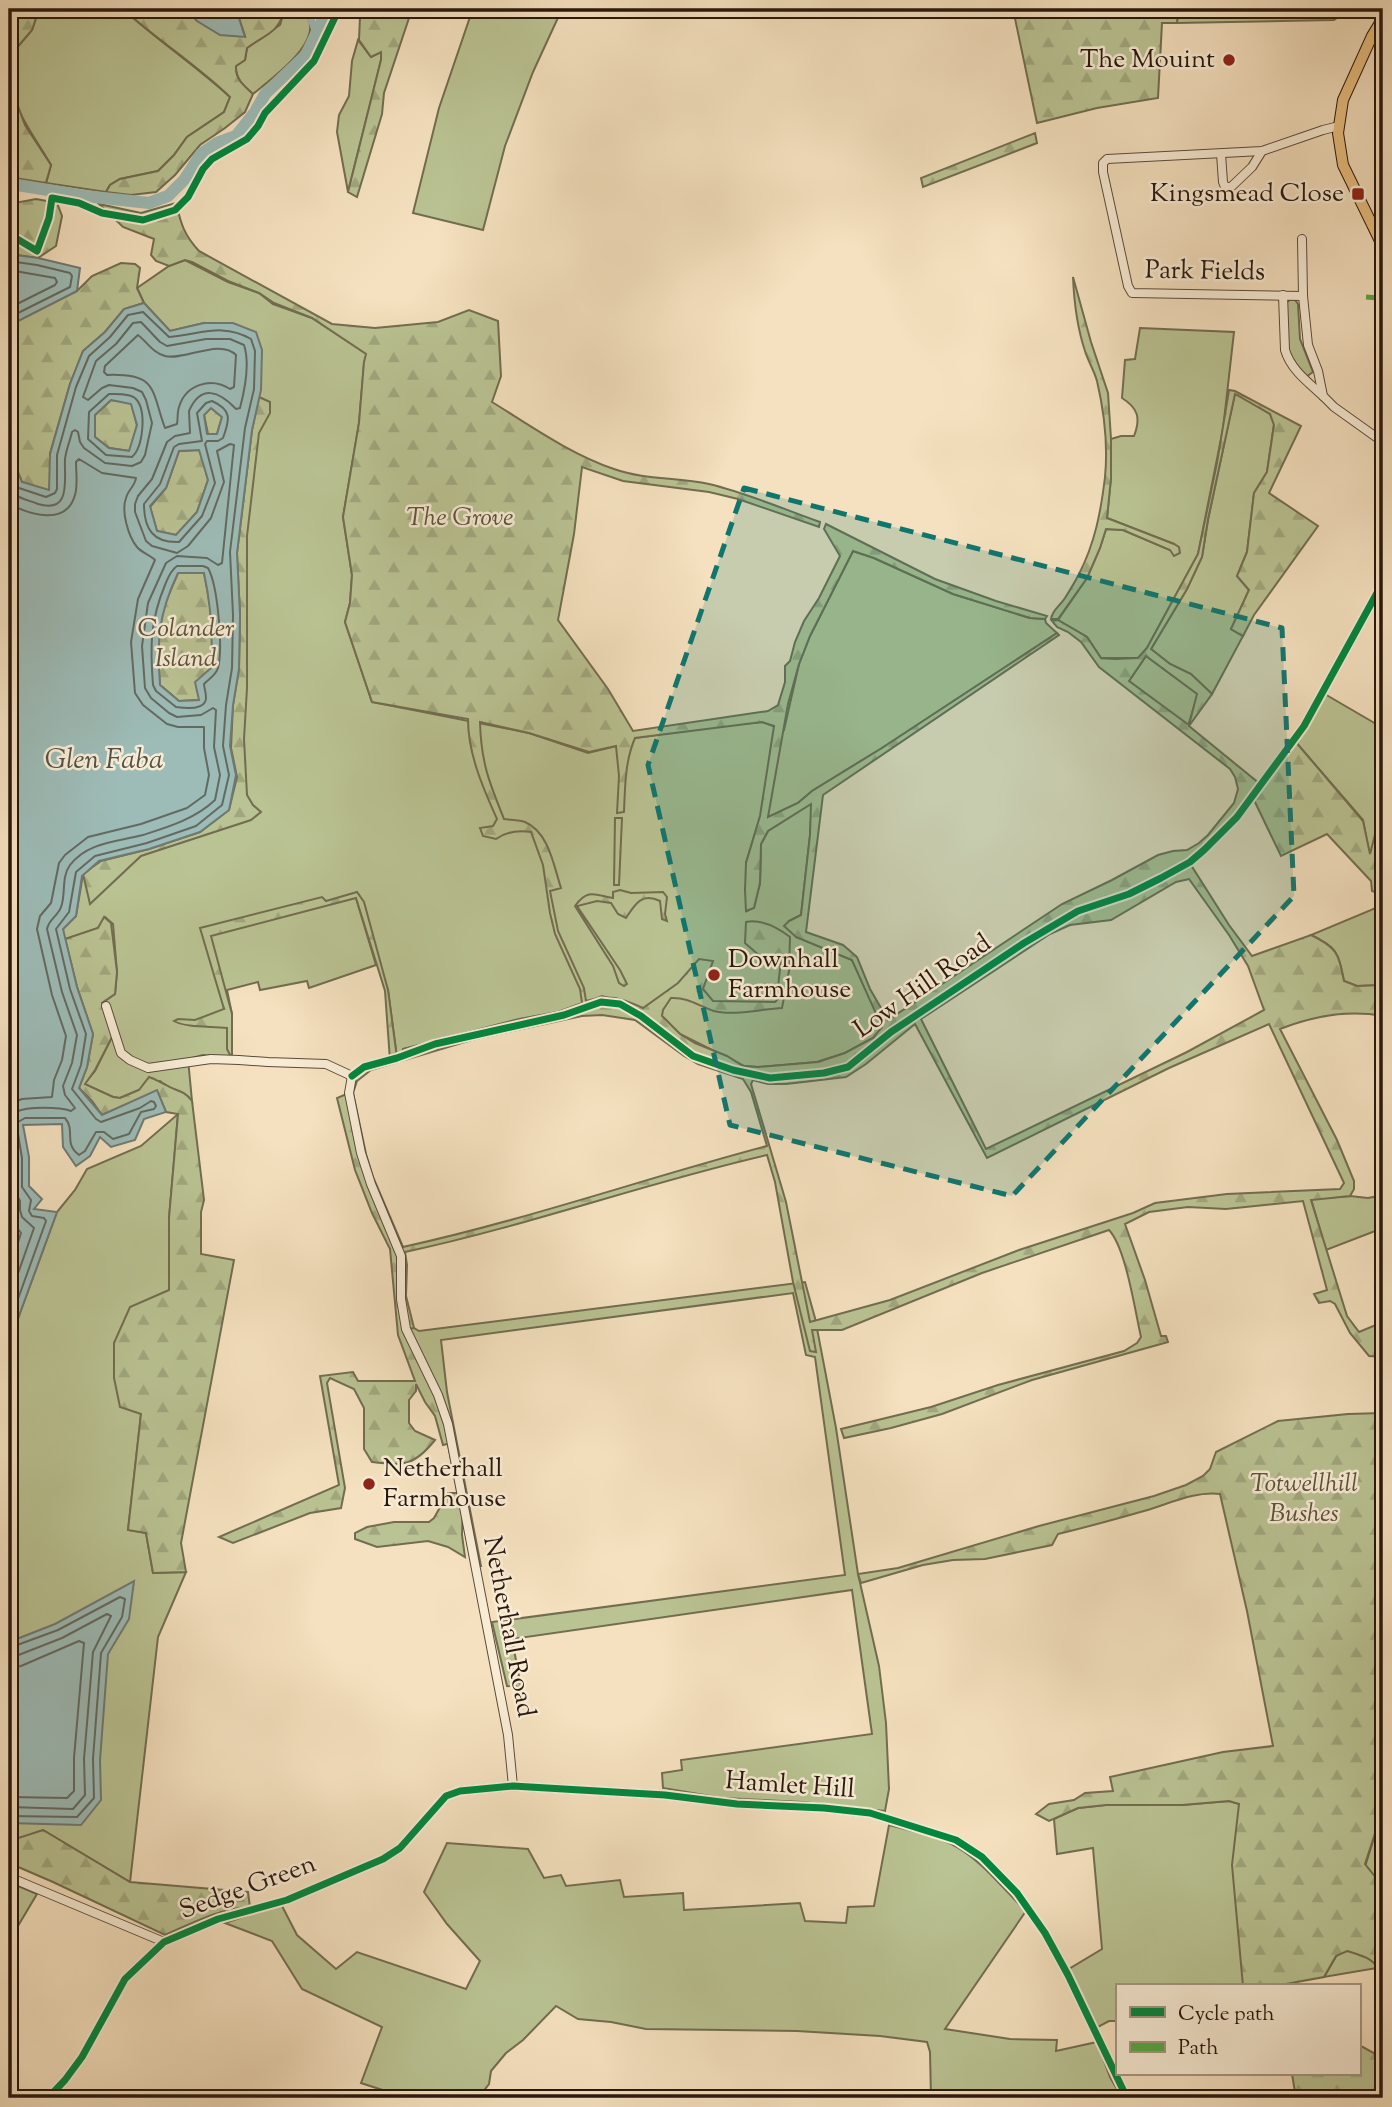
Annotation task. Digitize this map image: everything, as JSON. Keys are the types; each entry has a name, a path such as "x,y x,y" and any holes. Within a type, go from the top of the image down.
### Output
{"main road":[{"path":"1383,18 1343,100 1339,126 1343,164 1383,247"}],"street":[{"path":"1262,151 1252,167 1231,187 1225,187 1221,154 1262,151 1339,126"},
{"name":"Park Fields","path":"1221,154 1107,159 1103,163 1128,286 1132,293 1303,296"},
{"name":"Park Fields","path":"1302,239 1303,296 1308,345 1318,371 1323,396"},
{"name":"Park Fields","path":"1283,295 1285,350 1292,365 1334,407 1383,442"},
{"path":"1305,379 1318,371"},
{"name":"Low Hill Road","path":"352,1076 364,1067 435,1044 564,1015 601,1002 620,1004 641,1016 693,1056 733,1070 771,1078 824,1073 848,1067 891,1032 1024,943 1078,911 1129,894 1161,878 1190,862 1219,837 1237,817 1304,726 1383,582"},
{"path":"106,1006 121,1053 148,1068 211,1059 239,1059 326,1064 352,1076"},
{"name":"Netherhall Road","path":"352,1076 349,1093 360,1153 370,1184 401,1256 401,1299 406,1329 438,1395 448,1424 508,1735 513,1786"},
{"name":"Sedge Green","path":"48,2098 82,2057 125,1979 164,1942 218,1919 287,1900 383,1858 400,1848 446,1796 460,1791 513,1786"},
{"name":"Hamlet Hill","path":"513,1786 870,1813 956,1840 982,1857 1017,1893 1045,1933 1116,2075"},
{"path":"9,1877 164,1942"},
{"name":"Hamlet Hill","path":"1116,2076 1127,2098"}],"highlighted area":[{"path":"744,488 1282,628 1294,896 1012,1196 730,1125 648,765"}],"green space":[{"path":"9,9 39,9 32,30 9,57"},
{"path":"39,9 123,9 230,97 224,112 187,137 158,171 120,179 110,185 106,192 46,183 51,165 16,103 9,57 32,30"},
{"path":"123,9 187,9 197,21 245,36 236,9 285,9 275,29 247,48 245,60 236,66 243,85 253,94 245,112 200,145 175,175 156,192 131,195 106,192 110,185 120,179 158,171 187,137 224,112 230,97"},
{"path":"285,9 305,9 310,23 309,34 298,54 253,94 243,85 236,66 245,60 247,48 280,25"},
{"path":"368,9 404,9 410,15 384,93 382,114 357,197 348,192 381,60 381,52 371,57 359,40 360,17"},
{"path":"476,9 562,9 533,72 505,146 483,230 413,213 439,108 470,17"},
{"path":"1013,9 1178,9 1177,23 1162,23 1158,98 1097,108 1037,123"},
{"path":"1178,9 1349,9 1334,20 1177,23"},
{"path":"358,40 371,57 381,52 381,60 348,192 337,132 339,115 349,96 352,61"},
{"path":"9,82 25,125 51,165 46,183 15,178 9,181"},
{"path":"1035,133 1037,143 923,187 921,178"},
{"path":"36,199 57,203 62,216 56,246 38,258 9,254 9,204"},
{"name":"The Grove","path":"176,203 184,229 199,251 332,324 375,328 438,322 469,310 498,321 501,376 492,402 536,430 582,456 614,469 637,475 709,484 820,522 819,527 738,499 709,492 623,481 582,467 574,534 558,620 608,689 633,731 768,711 778,705 785,682 785,666 790,661 804,621 840,556 824,529 826,524 935,579 1047,616 1045,619 1030,618 953,594 853,551 810,636 788,704 768,817 798,803 812,791 1057,633 1059,635 823,795 806,932 843,945 857,957 870,989 888,1020 1062,904 1158,855 1187,850 1199,843 1234,803 1238,789 1230,769 1099,667 1081,642 1052,621 1058,620 1087,637 1101,658 1138,658 1147,648 1198,554 1229,390 1301,426 1269,493 1318,526 1254,615 1243,636 1231,629 1249,590 1237,576 1247,552 1254,493 1267,472 1274,425 1270,414 1235,394 1202,557 1187,589 1151,649 1170,664 1191,674 1212,694 1189,726 1260,784 1191,865 1229,925 1252,956 1311,935 1335,952 1344,981 1357,986 1383,985 1383,1016 1331,1015 1280,1029 1337,1140 1354,1181 1350,1196 1311,1200 1347,1316 1359,1332 1383,1322 1383,1357 1369,1356 1350,1333 1335,1304 1330,1301 1319,1303 1314,1294 1327,1290 1303,1201 1226,1209 1188,1207 1149,1212 1125,1224 1161,1336 1166,1336 1168,1342 1032,1380 942,1414 844,1438 841,1429 931,1407 998,1385 1124,1351 1137,1343 1141,1337 1125,1265 1109,1230 982,1273 842,1330 812,1330 816,1352 810,1351 767,1155 676,1178 496,1230 405,1252 406,1296 414,1328 406,1329 438,1395 451,1443 443,1445 435,1416 416,1384 416,1391 409,1400 409,1423 415,1431 435,1440 421,1455 408,1462 372,1462 364,1449 364,1408 354,1389 330,1378 327,1383 345,1488 341,1508 310,1513 233,1543 219,1537 339,1485 320,1376 353,1372 358,1381 415,1381 398,1335 390,1249 355,1170 337,1098 349,1093 352,1076 390,1060 385,991 356,898 211,936 232,1014 232,1059 227,1049 227,1028 192,1026 174,1021 195,1020 224,1009 200,928 322,897 326,901 357,892 364,902 388,990 397,1058 402,1056 403,1049 519,1019 558,1012 582,1003 580,989 555,934 543,865 531,832 513,832 496,839 483,836 480,828 493,826 497,819 473,758 468,719 372,702 345,622 350,603 352,575 343,517 359,423 366,354 312,318 274,303 259,293 228,281 192,262 185,260 169,266 156,261 151,255 154,239 123,227 99,204 141,213","holes":["1146,656 1197,694 1189,725 1129,681","480,722 529,733 589,752 616,746 619,776 617,813 624,812 627,765 635,738 762,722 774,726 760,816 746,863 746,911 754,908 760,883 761,844 768,831 811,804 801,915 784,926 796,937 852,960 882,1027 873,1038 845,1053 818,1062 758,1067 743,1066 680,1034 662,1016 671,998 688,1000 721,1012 738,1013 782,1008 789,971 790,937 758,922 746,922 745,943 761,957 781,960 778,987 780,997 775,1002 713,1001 703,989 713,961 699,959 678,983 643,1008 615,998 586,1001 584,988 558,931 550,891 561,888 549,851 533,827 523,821 504,819 487,772","1189,879 1229,935 1248,966 1264,1010 1187,1052 986,1149 921,1019 1050,934 1070,925 1111,920 1176,882","602,1015 635,1020 698,1064 743,1079 751,1092 767,1146 495,1224 403,1247 366,1154 353,1093 357,1081 371,1070 475,1039 582,1016","915,1024 987,1158 1169,1068 1269,1024 1344,1183 1340,1189 1227,1194 1155,1203 1133,1213 1019,1250 890,1300 810,1322 786,1202 751,1084 753,1080 768,1084 786,1084 846,1077"]},
{"path":"185,260 228,282 259,293 273,304 312,318 367,354 359,423 343,517 352,575 350,603 345,622 372,702 529,733 588,753 635,738 711,727 762,722 784,730 799,664 810,636 853,551 953,594 1030,618 1045,619 1057,633 812,791 798,803 767,818 760,817 746,863 747,911 754,907 760,883 761,844 768,831 812,803 801,915 789,921 796,937 852,960 883,1027 873,1038 845,1053 817,1062 744,1066 680,1034 662,1016 602,996 568,1010 403,1049 402,1057 397,1058 388,990 356,898 376,965 309,988 307,981 260,990 258,982 227,990 232,1014 232,1059 203,1055 188,1059 192,1101 185,1094 160,1081 120,1098 84,1084 95,1071 113,1035 102,1003 115,994 117,972 113,924 105,917 98,928 64,940 63,929 76,916 83,874 101,861 149,849 229,810 237,777 231,748 233,705 204,323 170,331 144,303 137,288 169,266"},
{"path":"121,263 135,264 140,268 137,288 144,303 124,309 105,332 83,351 70,384 50,454 50,491 22,482 9,451 9,343 17,321 77,291 92,276"},
{"path":"1073,277 1108,393 1111,478 1107,518 1174,544 1179,547 1180,553 1174,556 1170,550 1123,530 1106,529 1087,578 1058,619 1051,619 1076,580 1089,551 1099,514 1106,465 1102,404 1080,333"},
{"path":"1291,299 1298,304 1300,339 1313,372 1306,377 1287,358 1286,303"},
{"path":"1140,328 1234,332 1223,429 1198,554 1147,648 1138,658 1101,658 1087,637 1058,620 1087,578 1106,529 1123,530 1170,550 1174,544 1107,518 1111,439 1134,436 1137,424 1135,410 1122,398 1125,360 1135,359"},
{"path":"1235,393 1270,414 1274,424 1267,472 1254,493 1247,552 1237,576 1249,590 1231,629 1243,636 1212,694 1191,674 1170,664 1151,649 1187,589 1202,557"},
{"path":"259,397 270,402 270,413 259,433 247,536 247,688 244,739 247,795 261,812 251,820 141,856 90,904 83,874 101,861 200,832 229,810 237,777 231,748 233,705 239,669 237,553 252,430"},
{"path":"111,400 131,403 137,425 130,451 109,448 95,437 95,415"},
{"path":"211,408 222,417 217,434 208,434 204,415"},
{"path":"200,450 208,480 197,512 176,535 157,531 150,507 166,488 179,451"},
{"name":"Colander Island","path":"178,573 204,573 208,596 213,657 200,700 179,701 160,685 157,646 163,608"},
{"path":"1146,656 1198,694 1188,726 1129,681"},
{"path":"1323,693 1383,728 1383,852 1370,857 1363,820 1294,740"},
{"path":"1294,740 1363,821 1370,854 1383,803 1375,860 1375,892 1372,891 1371,881 1327,834 1281,856 1254,800"},
{"path":"615,818 622,818 619,885 614,885"},
{"path":"1383,887 1383,985 1357,986 1344,981 1338,958 1332,948 1311,935 1376,908 1379,905 1376,888"},
{"path":"620,890 631,893 663,892 667,897 667,921 662,919 660,901 648,898 640,901 626,918 618,914 611,903 597,901 577,906 620,970 627,984 624,986 619,983 613,966 575,906 588,895 613,898 613,892"},
{"path":"104,917 111,923 117,972 115,994 102,1003 113,1035 85,1084 120,1098 139,1090 149,1077 189,1097 192,1101 204,1200 201,1212 201,1254 234,1260 181,1543 186,1572 153,1573 146,1533 128,1530 141,1414 120,1407 114,1378 114,1343 130,1307 169,1290 169,1218 178,1114 166,1112 157,1091 102,1115 79,1088 87,1067 93,1034 65,939 98,928"},
{"path":"178,1114 169,1218 169,1290 141,1414 128,1530 146,1533 153,1573 186,1572 158,1637 130,1882 43,1830 9,1843 9,1343 57,1212 75,1190 87,1169 141,1146"},
{"path":"1383,1195 1383,1228 1326,1250 1311,1199 1350,1196 1368,1198"},
{"path":"805,1282 815,1318 836,1428 858,1574 879,1666 886,1723 889,1789 885,1811 803,1802 722,1798 663,1788 662,1773 682,1770 681,1760 872,1734 852,1590 512,1639 521,1687 507,1686 492,1622 845,1575 815,1357 806,1355 793,1293 441,1340 447,1392 481,1566 472,1566 448,1444 406,1329 414,1328 419,1331"},
{"name":"Totwellhill Bushes","path":"1383,1413 1383,1809 1365,1864 1377,1879 1383,1881 1383,1975 1368,1959 1347,1951 1336,1956 1324,1977 1286,1984 1243,1984 1232,1865 1239,1804 1229,1801 1182,1805 1106,1805 1078,1808 1049,1821 1036,1814 1049,1804 1074,1800 1085,1793 1113,1791 1110,1777 1223,1752 1273,1746 1247,1611 1220,1494 1191,1496 1058,1534 1052,1545 985,1559 923,1565 861,1583 858,1574 898,1568 1039,1526 1154,1496 1203,1476 1210,1469 1216,1452 1278,1421"},
{"path":"448,1493 457,1493 463,1500 462,1535 465,1557 448,1547 428,1541 377,1547 355,1539 355,1533 367,1527 394,1522 429,1522"},
{"path":"1229,1801 1240,1804 1243,1984 1116,1984 1116,2021 1109,2021 1098,2027 1069,1969 1102,1949 1093,1848 1057,1854 1054,1819 1078,1808 1106,1805 1182,1805"},
{"path":"1383,1809 1383,1967 1324,1977 1338,1953"},
{"path":"889,1825 949,1843 967,1853 1026,1911 945,2029 1010,2039 1057,2040 1056,2051 1097,2042 1110,2077 1122,2098 931,2098 930,2052 927,2042 797,2031 646,2029 578,2019 556,2006 523,2040 506,2053 491,2071 489,2084 478,2098 407,2098 361,2083 382,2027 302,1989 272,1941 225,1923 281,1904 297,1935 336,1969 357,1952 466,1989 480,1961 447,1924 424,1892 447,1843 528,1849 544,1878 561,1875 566,1886 620,1880 624,1897 683,1893 684,1910 800,1903 805,1921 846,1923 848,1907 874,1906"},
{"path":"43,1830 130,1882 248,1892 250,1907 217,1913 165,1935 9,1863 9,1841"},
{"path":"9,1882 37,1894 9,1941"},
{"path":"1360,2046 1383,2058 1383,2098 1296,2098 1292,2076 1360,2076"}],"water":[{"path":"187,9 236,9 245,37 220,35 197,21"},
{"path":"9,254 80,268 77,291 18,321 9,343"},
{"name":"Glen Faba","path":"144,303 170,331 204,323 233,323 256,332 262,350 261,390 252,430 237,553 239,669 230,746 236,775 229,810 200,832 149,849 99,861 82,876 76,916 63,929 77,987 93,1034 87,1067 79,1088 102,1115 157,1090 166,1112 144,1119 135,1140 111,1147 100,1137 90,1156 76,1166 63,1147 62,1124 23,1125 29,1157 29,1186 42,1199 34,1209 57,1212 9,1343 9,451 22,482 49,490 50,454 70,384 83,351 105,332 124,309","holes":["111,400 131,404 137,425 129,451 109,448 95,437 95,415","211,408 222,417 217,434 207,434 204,415","199,450 208,480 197,512 176,535 157,531 150,506 166,488 179,451","178,573 204,573 210,609 212,656 211,668 195,682 199,700 179,701 160,685 160,628"]},
{"path":"134,1581 129,1619 108,1654 100,1760 101,1800 81,1825 9,1823 9,1642 55,1624"}],"waterway":[{"path":"21,9 27,9"},
{"path":"308,9 316,34"},
{"path":"11,184 149,203 168,196 184,180 201,154 217,143 236,136 265,94 306,55 328,9"},
{"path":"9,160 11,184"}],"marked path":[{"path":"1366,297 1383,296"}],"cycle path":[{"path":"9,234 37,251 49,218 52,198 79,203 102,213 143,220 175,210 188,197 203,169 212,159 247,139 265,113 314,61 339,9"},
{"path":"352,1076 364,1067 435,1044 564,1015 601,1002 620,1004 641,1016 693,1056 733,1070 770,1078 824,1073 848,1067 891,1032 1024,943 1078,911 1129,894 1161,878 1190,862 1204,850 1237,817 1304,726 1383,582"},
{"path":"48,2098 82,2057 125,1979 164,1942 218,1919 287,1900 383,1859 400,1848 446,1796 460,1791 513,1786 665,1795 737,1804 870,1813 956,1840 982,1857 1017,1893 1045,1933 1116,2075"},
{"path":"1116,2076 1127,2098"}],"place":[{"name":"The Mouint","path":"1229,60"},
{"name":"Kingsmead Close","path":"1358,194"},
{"name":"Downhall Farmhouse","path":"714,975"},
{"name":"Netherhall Farmhouse","path":"369,1484"}]}
